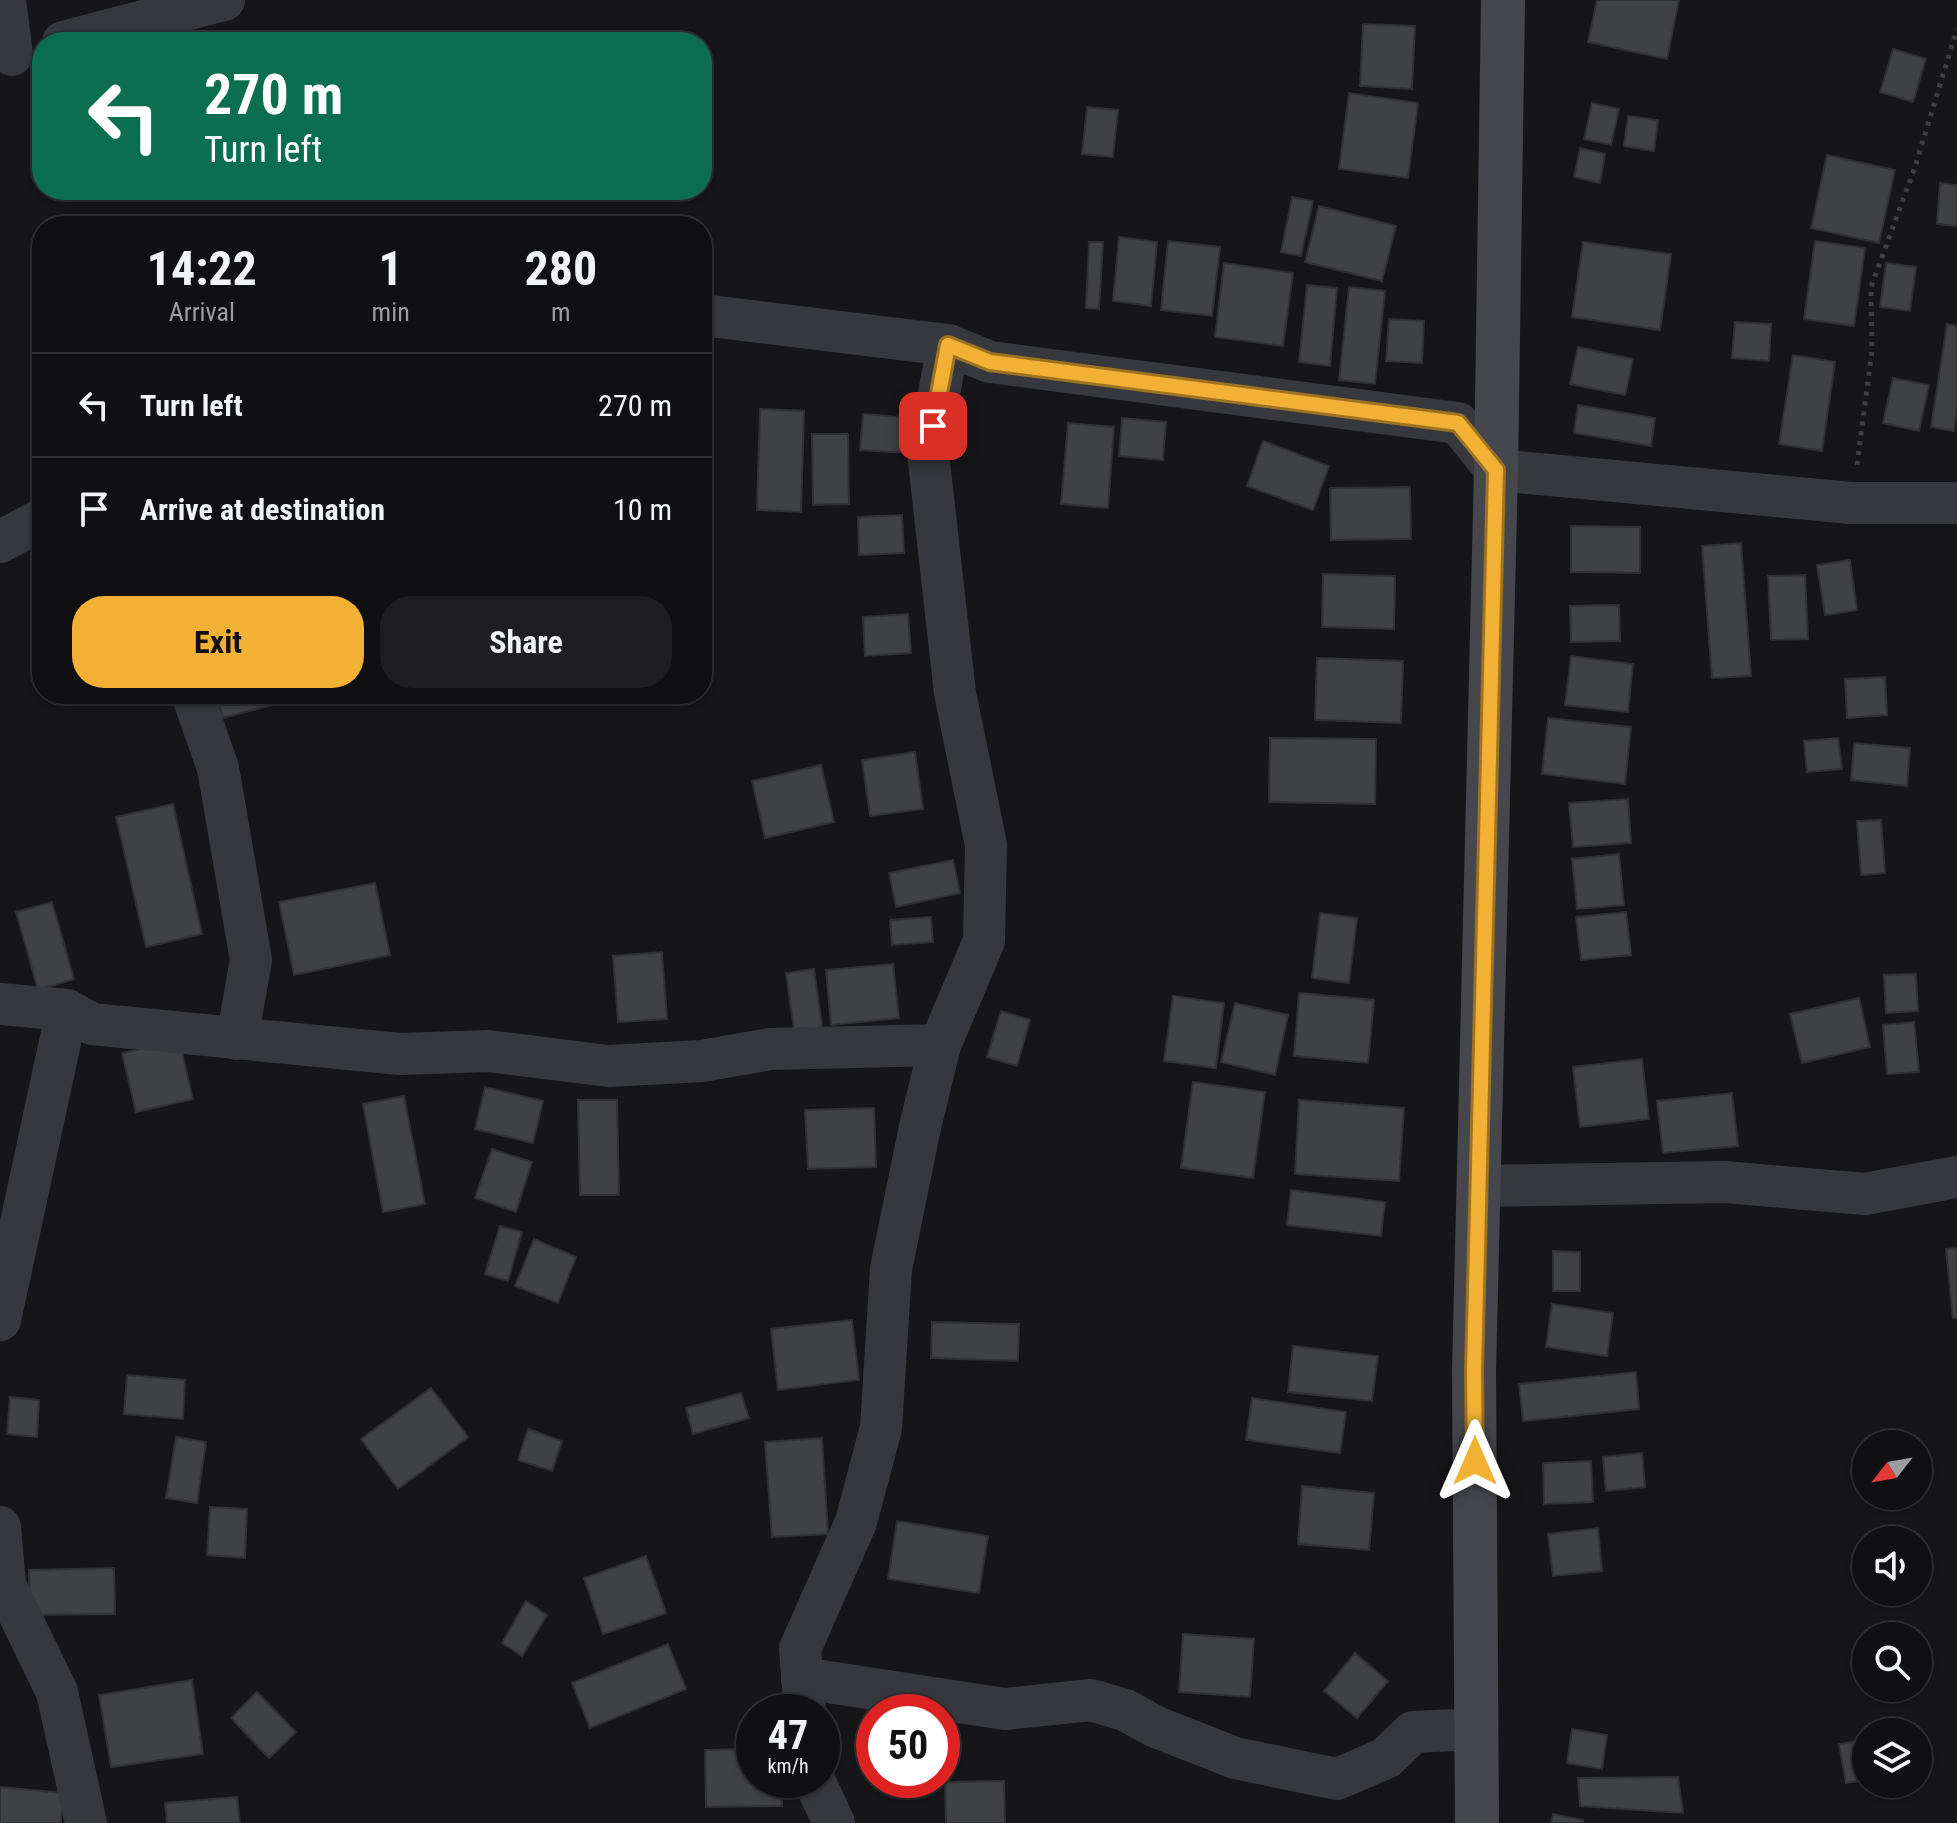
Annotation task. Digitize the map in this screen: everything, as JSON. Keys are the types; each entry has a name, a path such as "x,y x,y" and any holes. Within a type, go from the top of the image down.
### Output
{"main road":[{"path":"1477,1823 1474,1371 1496,470 1503,0"}],"street":[{"path":"5,0 18,52"},
{"path":"101,32 224,0"},
{"path":"712,316 948,345 990,362 1458,423 1496,470 1851,503 1957,503"},
{"path":"804,1694 800,1649 856,1522 881,1428 891,1269 940,1045 984,941 986,845 955,693 928,453 948,345"},
{"path":"0,542 32,524"},
{"path":"196,704 218,768 251,960 237,1039"},
{"path":"0,1004 67,1010 92,1024 237,1039 400,1054 488,1051 608,1066 702,1061 770,1049 940,1045"},
{"path":"0,1320 67,1010"},
{"path":"1479,1186 1724,1182 1865,1194 1957,1177"},
{"path":"0,1527 5,1585 57,1692 86,1823"},
{"path":"840,1698 1005,1709 1091,1700 1125,1710 1156,1727 1235,1758 1337,1779 1386,1758 1413,1732 1477,1729"},
{"path":"822,1798 834,1823"}],"path":[{"path":"1851,503 1866,416 1872,351 1871,287 1915,167 1957,29"}],"building":[{"path":"1597,0 1679,0 1667,59 1588,42"},
{"path":"1363,24 1415,26 1412,89 1360,86"},
{"path":"1893,49 1926,59 1913,102 1880,92"},
{"path":"1349,93 1418,103 1408,178 1339,169"},
{"path":"1592,103 1619,109 1611,145 1584,139"},
{"path":"1087,107 1118,110 1113,157 1082,154"},
{"path":"1628,116 1658,120 1654,151 1624,146"},
{"path":"1580,148 1605,154 1600,183 1574,177"},
{"path":"1827,155 1895,170 1879,243 1811,228"},
{"path":"1940,183 1957,185 1957,226 1937,224"},
{"path":"1292,197 1313,201 1301,256 1281,252"},
{"path":"1319,206 1396,226 1382,281 1305,262"},
{"path":"1119,237 1157,242 1151,306 1113,301"},
{"path":"1168,241 1220,247 1212,316 1161,310"},
{"path":"1815,241 1865,248 1854,326 1804,319"},
{"path":"1089,242 1103,242 1099,309 1086,308"},
{"path":"1583,242 1671,254 1660,330 1572,317"},
{"path":"1224,263 1293,273 1283,346 1215,337"},
{"path":"1886,263 1916,267 1910,311 1880,307"},
{"path":"1307,285 1337,288 1330,366 1299,362"},
{"path":"1349,287 1385,291 1375,384 1339,380"},
{"path":"1389,319 1424,321 1422,363 1386,361"},
{"path":"1735,322 1771,324 1769,361 1732,358"},
{"path":"1947,324 1957,326 1954,431 1931,427"},
{"path":"1578,347 1633,359 1625,395 1570,384"},
{"path":"1793,355 1835,362 1822,451 1779,444"},
{"path":"1893,378 1929,385 1919,431 1883,423"},
{"path":"1578,405 1655,418 1651,446 1574,433"},
{"path":"760,409 804,411 801,512 757,510"},
{"path":"863,414 914,418 911,453 860,450"},
{"path":"1122,418 1166,422 1163,460 1119,456"},
{"path":"1068,423 1114,427 1108,508 1061,504"},
{"path":"812,434 848,434 849,504 813,505"},
{"path":"1263,441 1329,466 1313,510 1247,486"},
{"path":"1410,487 1411,539 1331,540 1330,488"},
{"path":"902,515 904,553 859,555 858,517"},
{"path":"1571,526 1640,527 1640,573 1571,572"},
{"path":"1741,543 1751,676 1712,678 1702,546"},
{"path":"1850,560 1857,610 1825,615 1817,565"},
{"path":"1323,574 1395,576 1394,629 1322,627"},
{"path":"1805,575 1808,639 1771,640 1768,576"},
{"path":"1619,605 1620,641 1571,642 1570,606"},
{"path":"908,614 911,653 865,656 863,617"},
{"path":"1571,656 1633,664 1628,712 1565,705"},
{"path":"1317,658 1403,661 1401,723 1315,720"},
{"path":"1885,677 1887,715 1847,718 1845,679"},
{"path":"219,704 275,704 223,718"},
{"path":"1548,718 1631,727 1625,784 1542,774"},
{"path":"1270,738 1376,739 1375,804 1269,802"},
{"path":"1838,738 1842,769 1807,772 1804,741"},
{"path":"1854,743 1910,748 1907,786 1851,780"},
{"path":"915,752 923,809 870,816 862,760"},
{"path":"821,765 834,822 765,838 752,781"},
{"path":"1628,799 1631,843 1573,847 1569,803"},
{"path":"173,804 202,934 146,947 116,817"},
{"path":"1881,820 1885,873 1861,875 1857,821"},
{"path":"1619,854 1624,905 1577,909 1572,859"},
{"path":"953,860 960,893 896,907 889,873"},
{"path":"375,883 390,955 294,975 279,902"},
{"path":"52,902 74,979 38,990 16,912"},
{"path":"1626,912 1631,955 1581,960 1576,917"},
{"path":"1320,913 1357,918 1349,983 1312,978"},
{"path":"931,917 933,942 892,945 890,920"},
{"path":"662,952 667,1019 618,1022 613,956"},
{"path":"893,964 899,1018 831,1025 826,970"},
{"path":"814,969 823,1033 795,1037 786,973"},
{"path":"1916,974 1918,1011 1886,1013 1884,975"},
{"path":"1299,993 1374,1000 1368,1063 1294,1056"},
{"path":"1173,996 1224,1003 1216,1068 1164,1061"},
{"path":"1859,998 1870,1047 1802,1063 1790,1014"},
{"path":"1235,1003 1288,1015 1275,1075 1221,1062"},
{"path":"1001,1011 1030,1020 1017,1066 987,1057"},
{"path":"1914,1022 1919,1072 1887,1074 1883,1025"},
{"path":"179,1040 193,1099 136,1112 122,1053"},
{"path":"1642,1059 1649,1119 1580,1127 1573,1067"},
{"path":"1193,1082 1265,1092 1253,1178 1181,1168"},
{"path":"485,1087 543,1101 533,1143 475,1129"},
{"path":"1732,1093 1738,1146 1663,1153 1657,1101"},
{"path":"404,1096 425,1204 383,1212 363,1104"},
{"path":"578,1100 617,1100 619,1195 580,1195"},
{"path":"1299,1100 1404,1108 1399,1181 1295,1174"},
{"path":"874,1108 876,1167 808,1169 805,1110"},
{"path":"492,1149 532,1162 516,1212 475,1198"},
{"path":"1291,1190 1385,1202 1381,1236 1287,1225"},
{"path":"500,1226 522,1232 508,1281 485,1274"},
{"path":"534,1239 576,1257 558,1303 515,1286"},
{"path":"1957,1248 1957,1318 1953,1318 1946,1249"},
{"path":"1553,1251 1580,1252 1580,1291 1553,1291"},
{"path":"1552,1304 1613,1313 1607,1356 1546,1347"},
{"path":"852,1320 859,1380 778,1390 771,1329"},
{"path":"932,1322 1019,1324 1018,1361 931,1358"},
{"path":"1293,1346 1378,1356 1372,1401 1288,1392"},
{"path":"1636,1372 1639,1409 1523,1421 1519,1384"},
{"path":"127,1375 185,1380 183,1419 124,1414"},
{"path":"431,1388 468,1437 398,1489 361,1439"},
{"path":"741,1393 749,1418 693,1434 686,1408"},
{"path":"10,1397 39,1400 37,1437 7,1434"},
{"path":"1252,1398 1346,1412 1340,1453 1246,1440"},
{"path":"528,1429 562,1441 552,1471 518,1460"},
{"path":"176,1437 206,1442 197,1503 166,1498"},
{"path":"822,1438 828,1534 772,1537 765,1442"},
{"path":"1642,1453 1645,1487 1606,1491 1603,1457"},
{"path":"1591,1461 1593,1502 1544,1504 1543,1463"},
{"path":"1302,1486 1374,1493 1369,1550 1298,1544"},
{"path":"210,1507 247,1509 245,1558 207,1555"},
{"path":"897,1521 988,1536 979,1593 888,1579"},
{"path":"1598,1528 1602,1571 1553,1576 1548,1534"},
{"path":"646,1556 666,1613 603,1634 584,1578"},
{"path":"114,1568 115,1614 30,1615 29,1570"},
{"path":"526,1601 547,1615 522,1656 502,1643"},
{"path":"1183,1634 1254,1639 1250,1697 1179,1692"},
{"path":"668,1644 686,1689 590,1728 572,1683"},
{"path":"1355,1653 1388,1681 1357,1718 1324,1691"},
{"path":"192,1680 203,1754 111,1767 99,1695"},
{"path":"257,1692 296,1732 269,1758 231,1718"},
{"path":"1572,1729 1607,1735 1602,1769 1567,1763"},
{"path":"1852,1742 1852,1782 1846,1783 1839,1744"},
{"path":"736,1749 736,1798 782,1798 782,1806 706,1807 705,1750"},
{"path":"1678,1777 1683,1813 1580,1806 1578,1778"},
{"path":"1004,1781 1005,1823 946,1823 945,1798 960,1798 960,1782"},
{"path":"0,1787 63,1793 61,1823 0,1823"},
{"path":"237,1797 240,1823 167,1823 165,1803"},
{"path":"1553,1814 1583,1820 1583,1823 1551,1823"}],"route":[{"path":"933,426 948,345 990,362 1458,423 1496,470 1474,1371 1475,1461"}]}
